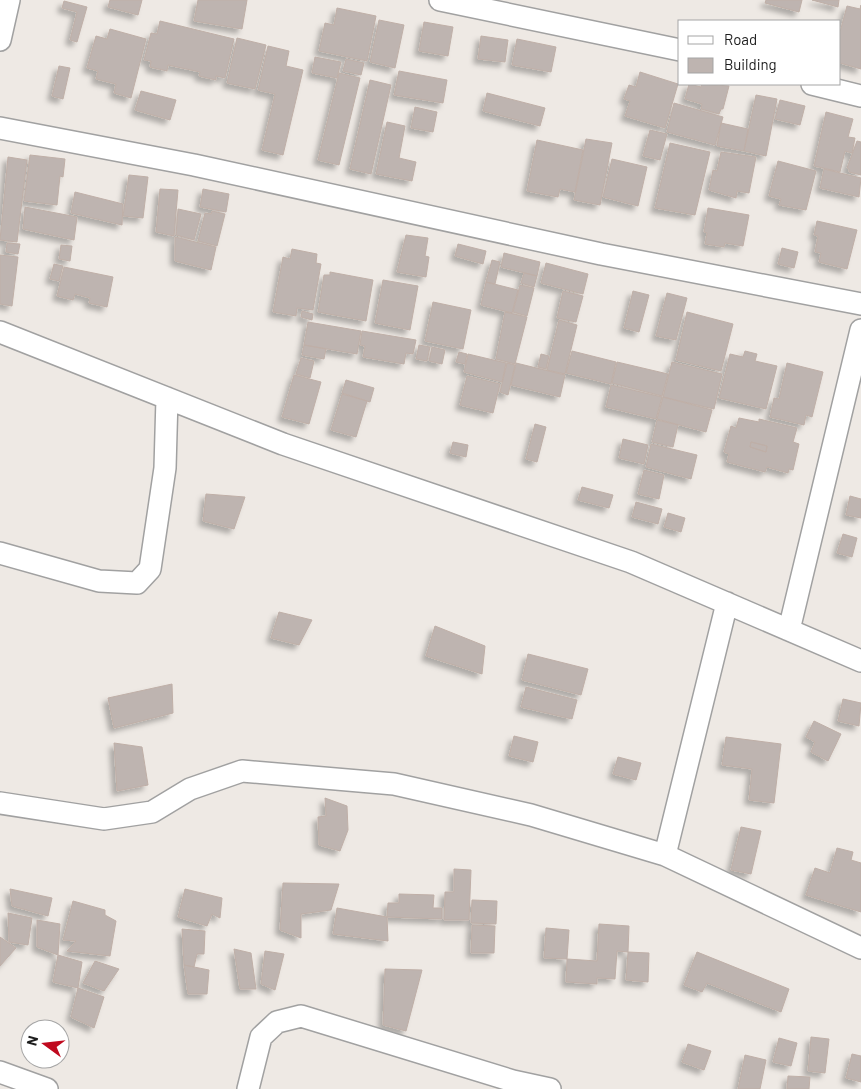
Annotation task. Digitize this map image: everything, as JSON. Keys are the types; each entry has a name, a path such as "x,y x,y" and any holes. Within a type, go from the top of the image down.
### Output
{"street":[{"path":"0,40 9,0"},
{"path":"440,0 678,50"},
{"path":"816,85 861,96"},
{"path":"0,128 194,165 601,254 861,304"},
{"path":"789,630 861,330"},
{"path":"0,332 283,444 631,562 861,661"},
{"path":"0,554 99,581 137,583 150,569 165,468 167,398"},
{"path":"665,855 727,603"},
{"path":"0,803 104,819 152,812 190,789 242,770 394,784 531,815 665,855 861,948"},
{"path":"248,1089 261,1037 277,1022 301,1016 514,1081 550,1089"},
{"path":"0,1072 24,1084 47,1089"}],"building":[{"path":"110,0 142,0 138,15 108,7"},
{"path":"198,0 247,0 242,29 194,21"},
{"path":"766,0 802,0 799,12 765,3"},
{"path":"812,0 839,0 838,7"},
{"path":"64,1 87,7 77,42 70,40 77,12 62,8"},
{"path":"861,5 861,69 841,63 841,28 847,6 860,9"},
{"path":"337,8 376,16 367,61 319,51 325,23 334,25"},
{"path":"379,20 404,25 395,68 370,62"},
{"path":"160,21 234,39 225,78 216,76 216,80 199,76 200,72 168,65 167,71 150,67 151,61 144,60 151,33 157,34"},
{"path":"424,22 453,27 448,56 419,51"},
{"path":"110,29 146,39 131,98 114,93 116,84 96,79 98,71 87,68 96,36 107,39"},
{"path":"481,36 508,40 505,62 478,59"},
{"path":"237,38 266,45 255,89 227,83"},
{"path":"517,39 556,47 551,72 512,65"},
{"path":"268,46 289,51 286,66 303,70 283,155 262,150 275,94 258,90"},
{"path":"315,57 341,62 337,78 312,73"},
{"path":"346,59 364,63 361,75 343,71"},
{"path":"59,66 70,68 63,99 52,96"},
{"path":"399,71 447,80 443,103 394,95"},
{"path":"640,72 678,84 665,128 625,116 630,101 624,99 629,85 636,87"},
{"path":"339,73 360,78 339,165 318,160"},
{"path":"370,80 391,85 371,174 350,169"},
{"path":"689,85 701,87 702,85 729,86 723,109 721,109 719,114 701,109 702,104 685,99"},
{"path":"141,91 176,100 170,120 135,110"},
{"path":"487,93 545,108 540,126 483,111"},
{"path":"756,95 777,99 766,156 744,151"},
{"path":"780,100 805,106 800,125 775,119"},
{"path":"674,103 723,117 715,145 667,132"},
{"path":"415,107 437,112 433,132 411,128"},
{"path":"826,112 853,119 848,137 855,138 852,153 845,151 840,172 814,166"},
{"path":"387,122 405,126 399,158 416,162 412,181 376,174"},
{"path":"721,123 748,129 744,151 717,146"},
{"path":"650,130 667,134 660,160 643,156"},
{"path":"586,139 612,143 600,205 574,200"},
{"path":"537,140 583,150 575,192 560,189 558,197 527,191"},
{"path":"857,141 861,142 861,175 849,172 847,168"},
{"path":"670,143 710,152 695,215 655,208"},
{"path":"721,152 756,157 749,193 737,191 736,198 709,190 713,170 717,171"},
{"path":"30,155 65,159 63,177 60,176 57,205 24,201"},
{"path":"8,157 27,160 17,242 0,240"},
{"path":"612,159 647,167 638,206 603,197"},
{"path":"778,161 816,171 806,210 779,205 781,199 769,196"},
{"path":"824,169 861,178 859,197 820,188"},
{"path":"129,175 148,177 143,218 123,216"},
{"path":"160,189 178,190 174,236 156,232"},
{"path":"203,189 229,194 226,212 200,207"},
{"path":"75,192 123,204 122,225 71,213"},
{"path":"25,207 77,217 74,240 23,229"},
{"path":"708,208 749,215 743,246 725,243 724,247 705,244 707,233 704,232"},
{"path":"178,209 201,214 194,240 176,235"},
{"path":"212,211 225,214 217,246 198,241 205,213 211,214"},
{"path":"817,221 857,230 847,269 819,262 821,253 815,252 818,236 814,235"},
{"path":"406,235 428,238 425,256 429,257 426,277 397,272"},
{"path":"175,237 216,247 211,270 175,261"},
{"path":"7,243 20,244 18,254 6,252"},
{"path":"458,244 486,251 483,264 455,256"},
{"path":"61,245 72,246 70,261 59,259"},
{"path":"782,248 798,252 794,268 778,264"},
{"path":"292,249 317,254 316,263 321,264 313,310 297,308 296,316 273,312 283,257 290,259"},
{"path":"504,253 540,262 537,276 501,267"},
{"path":"0,255 18,257 12,306 0,304"},
{"path":"492,260 500,262 495,284 486,282"},
{"path":"546,263 588,274 583,294 541,283"},
{"path":"54,264 63,266 59,281 50,279"},
{"path":"64,267 113,277 107,307 89,303 90,298 75,294 73,300 57,296"},
{"path":"330,272 373,280 366,321 318,312 324,275 330,275"},
{"path":"524,273 537,276 534,287 521,283"},
{"path":"383,280 418,286 410,330 375,323"},
{"path":"486,282 518,290 512,313 481,305"},
{"path":"520,285 534,288 527,316 513,312"},
{"path":"563,291 583,296 576,322 557,318"},
{"path":"633,291 649,295 639,332 624,328"},
{"path":"667,293 687,298 676,340 656,336"},
{"path":"433,302 471,310 463,349 425,341"},
{"path":"302,311 313,314 312,320 301,317"},
{"path":"505,312 527,317 515,364 496,359"},
{"path":"687,312 733,324 721,371 676,360"},
{"path":"559,320 577,325 565,374 547,370"},
{"path":"308,322 361,331 357,354 304,345"},
{"path":"362,331 416,340 413,354 406,353 404,364 363,357 365,346 360,345"},
{"path":"304,345 326,349 324,359 302,355"},
{"path":"419,345 430,347 427,361 416,359"},
{"path":"432,347 445,350 442,364 429,361"},
{"path":"572,351 616,362 611,384 566,373"},
{"path":"745,351 757,354 755,361 777,366 766,409 719,398 730,354 743,357"},
{"path":"459,352 467,354 465,364 456,362"},
{"path":"468,354 506,363 502,382 464,372"},
{"path":"541,354 549,356 546,369 538,367"},
{"path":"301,358 314,361 310,378 296,374"},
{"path":"617,362 668,374 662,396 612,383"},
{"path":"672,362 722,374 714,409 663,397"},
{"path":"507,363 515,365 508,395 500,392"},
{"path":"516,363 565,375 560,397 511,385"},
{"path":"787,363 823,372 812,417 806,415 804,425 770,417 774,398 779,399"},
{"path":"294,375 321,382 309,424 282,417"},
{"path":"467,376 500,384 493,413 460,405"},
{"path":"346,380 374,388 370,402 342,393"},
{"path":"611,385 662,397 656,419 606,407"},
{"path":"342,394 367,401 356,437 331,430"},
{"path":"663,397 712,410 706,432 657,419"},
{"path":"739,418 759,422 759,419 797,428 793,442 799,444 793,470 789,469 788,473 767,467 765,472 727,462 729,454 724,452 731,426 736,428","holes":["751,442 767,446 766,452 750,447"]},
{"path":"657,420 678,425 673,447 652,442"},
{"path":"535,424 546,427 537,462 526,459"},
{"path":"623,439 648,445 644,464 619,458"},
{"path":"453,442 468,445 466,457 450,453"},
{"path":"751,442 767,446 766,452 750,447"},
{"path":"651,444 697,455 691,479 646,467"},
{"path":"644,470 664,475 659,499 638,494"},
{"path":"582,487 613,495 609,508 578,500"},
{"path":"206,494 245,497 234,529 203,521"},
{"path":"850,496 861,499 861,518 846,515"},
{"path":"636,502 662,509 658,524 632,517"},
{"path":"668,513 685,518 681,532 664,527"},
{"path":"843,534 857,538 852,557 837,553"},
{"path":"279,612 312,620 299,645 271,638"},
{"path":"435,626 485,646 482,674 426,656"},
{"path":"528,654 588,669 581,695 522,680"},
{"path":"172,684 173,713 114,728 108,698"},
{"path":"526,687 577,700 572,719 521,707"},
{"path":"843,699 861,703 859,726 838,721"},
{"path":"814,721 841,734 828,761 811,752 815,742 806,737"},
{"path":"514,736 538,742 533,762 509,756"},
{"path":"726,737 781,744 774,803 749,800 752,769 722,765"},
{"path":"114,743 142,747 148,785 117,791"},
{"path":"618,757 641,763 636,780 613,774"},
{"path":"325,798 347,806 348,830 340,851 319,845 318,817 326,816"},
{"path":"741,827 761,831 751,874 731,870"},
{"path":"837,848 853,852 851,860 861,863 861,912 806,895 815,868 830,873"},
{"path":"454,869 471,870 469,920 444,920 445,892 454,892"},
{"path":"283,883 339,884 331,910 301,914 301,938 280,930"},
{"path":"10,889 52,898 48,916 12,906"},
{"path":"185,889 222,898 220,918 212,914 207,926 178,917"},
{"path":"399,894 434,895 433,908 442,908 442,919 387,917 388,903 399,903"},
{"path":"472,900 497,901 496,924 471,923"},
{"path":"73,901 105,910 105,915 116,921 110,956 67,951 76,941 63,940"},
{"path":"337,908 387,917 388,941 333,934"},
{"path":"8,913 32,918 28,945 9,942"},
{"path":"37,920 60,924 58,955 37,947"},
{"path":"599,924 629,926 628,952 617,951 615,979 597,978 597,984 566,982 567,959 597,961"},
{"path":"472,925 495,926 494,953 471,953"},
{"path":"546,928 569,930 567,959 544,958"},
{"path":"182,929 205,931 204,954 197,954 194,967 184,965"},
{"path":"0,937 16,948 0,966"},
{"path":"234,949 251,953 256,989 240,989"},
{"path":"265,951 284,954 275,990 261,984"},
{"path":"628,952 649,953 648,982 626,980"},
{"path":"697,952 789,989 781,1012 707,983 702,992 684,985"},
{"path":"58,955 82,962 78,988 53,982"},
{"path":"95,961 119,969 104,991 83,983"},
{"path":"184,965 209,970 207,994 188,994"},
{"path":"385,969 422,970 406,1031 383,1025"},
{"path":"78,988 104,997 94,1028 71,1017"},
{"path":"811,1037 829,1039 825,1073 808,1071"},
{"path":"779,1038 797,1043 791,1066 773,1062"},
{"path":"688,1044 711,1051 704,1070 682,1062"},
{"path":"852,1054 861,1056 861,1082 846,1078"},
{"path":"745,1055 766,1060 760,1089 738,1089"},
{"path":"788,1076 810,1077 809,1089 787,1089"}]}
